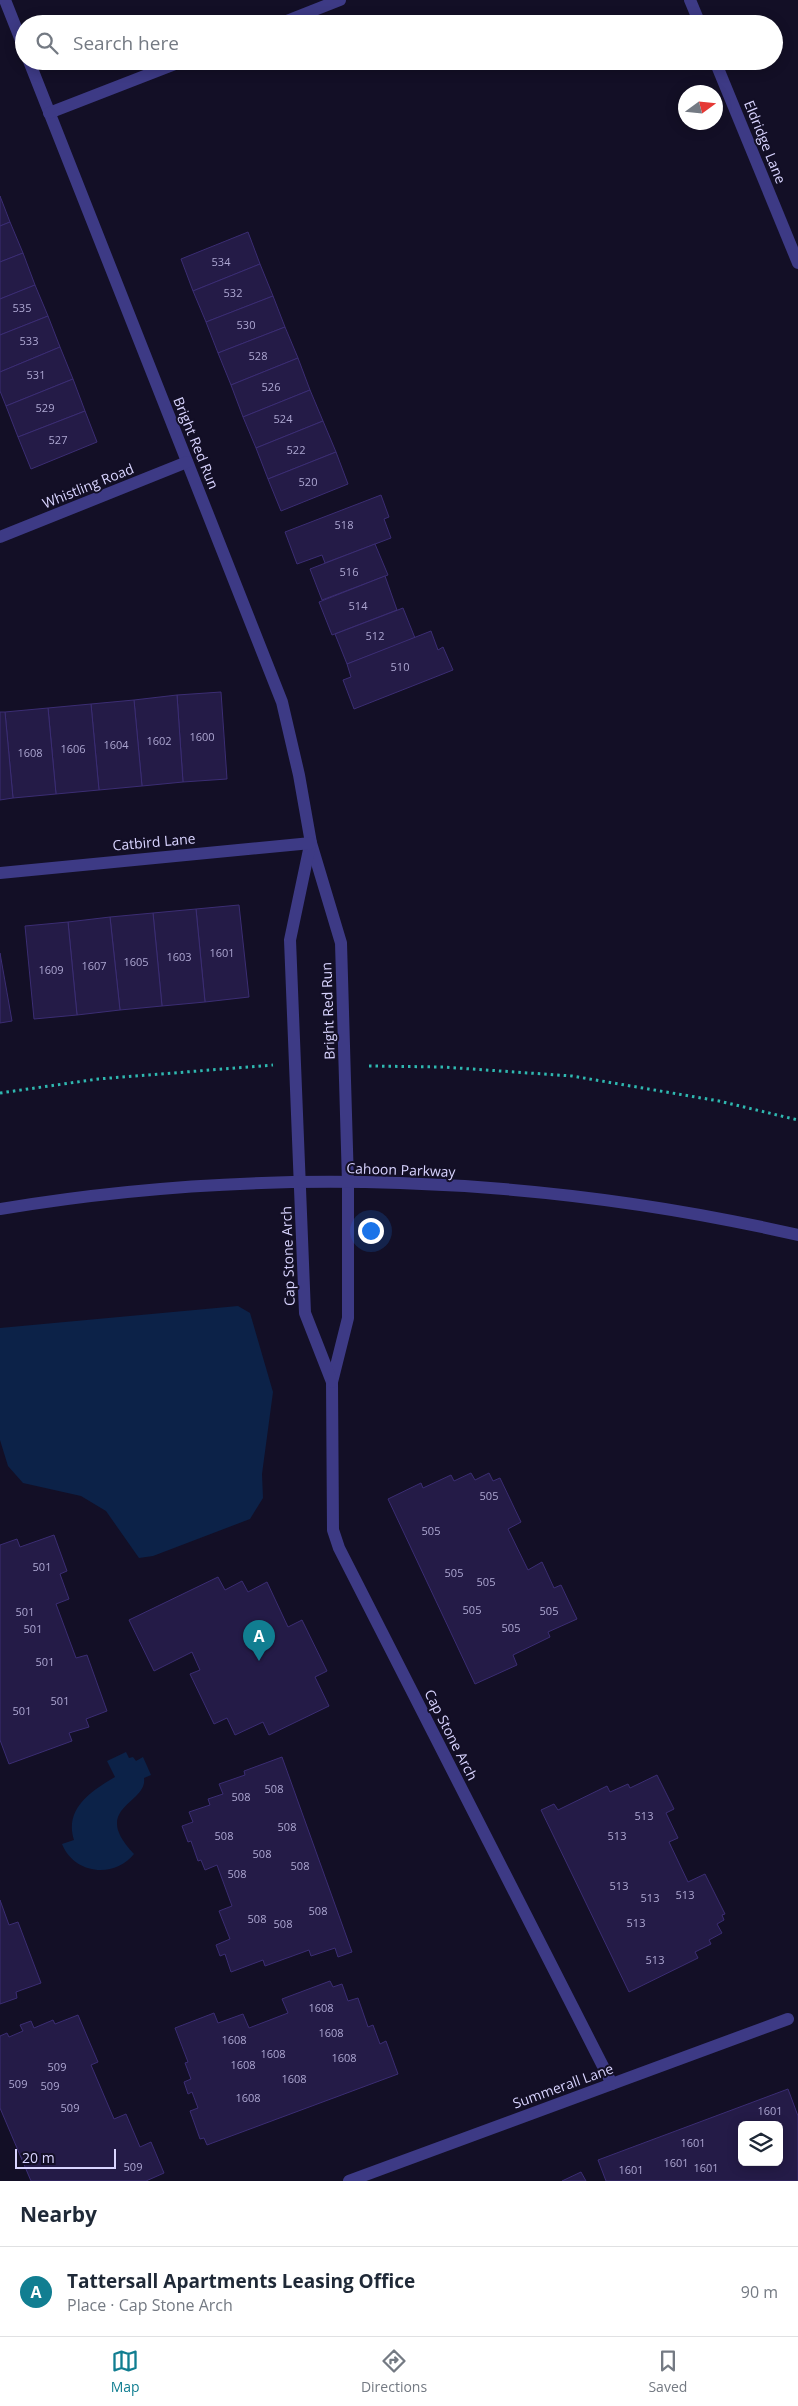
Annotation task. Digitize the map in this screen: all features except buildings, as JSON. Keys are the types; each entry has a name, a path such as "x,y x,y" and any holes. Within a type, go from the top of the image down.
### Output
{"street":[{"path":"5,0 15,25"},
{"path":"302,15 340,0"},
{"path":"690,0 696,15"},
{"name":"Bright Red Run","path":"32,70 282,702 299,775 311,843 341,943 348,1183"},
{"path":"49,113 160,70"},
{"name":"Eldridge Lane","path":"719,70 798,262"},
{"name":"Whistling Road","path":"0,538 187,462"},
{"name":"Bright Red Run","path":"300,1183 290,940 311,843"},
{"name":"Catbird Lane","path":"0,872 311,843"},
{"name":"Cahoon Parkway","path":"0,1209 92,1196 166,1189 300,1183 418,1184 596,1198 717,1216 798,1235"},
{"name":"Cap Stone Arch","path":"300,1183 305,1313 332,1382"},
{"name":"Cap Stone Arch","path":"348,1183 348,1318 332,1382 332,1511 334,1530 339,1548 612,2084"},
{"name":"Summerall Lane","path":"349,2181 788,2019"}],"path":[{"path":"0,1093 98,1079 295,1065"},
{"path":"344,1065 443,1067 572,1076 720,1101 798,1120"}],"water":[{"path":"238,1306 250,1313 273,1392 262,1474 263,1498 250,1519 153,1556 139,1558 106,1511 81,1496 23,1483 8,1466 0,1440 0,1328"},
{"path":"126,1752 129,1758 133,1757 136,1761 143,1757 151,1775 144,1778 143,1787 118,1816 117,1826 122,1838 134,1854 126,1862 106,1870 95,1870 85,1867 68,1854 62,1844 74,1840 73,1819 76,1810 82,1802 97,1788 115,1777 107,1761"}],"place":[{"name":"Tattersall Apartments Leasing Office","path":"259,1661"}]}
